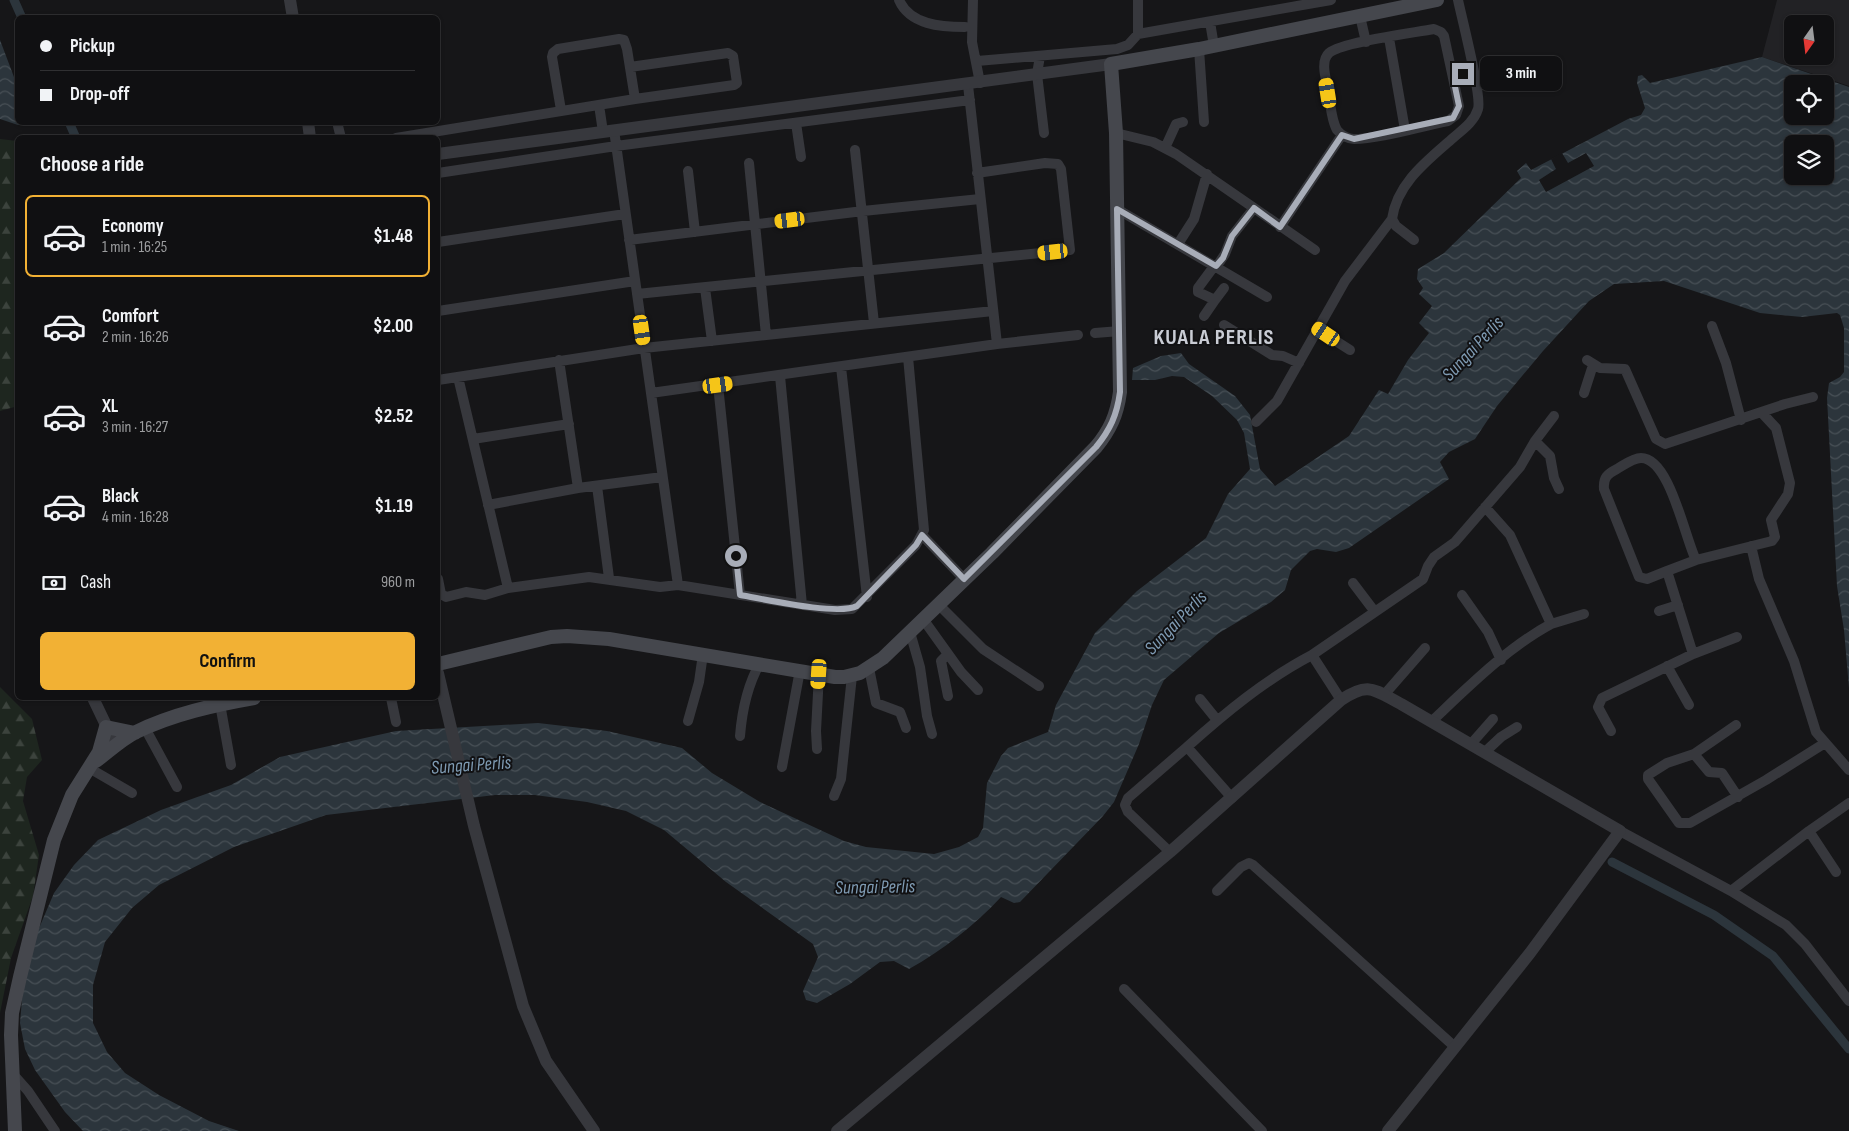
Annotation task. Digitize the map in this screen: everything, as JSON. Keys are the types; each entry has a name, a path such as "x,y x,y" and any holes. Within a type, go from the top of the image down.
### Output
{"main road":[{"path":"440,664 552,637 567,636 609,639 844,678 869,668 883,658 964,579 1108,432 1116,413 1120,392 1120,331 1117,276 1116,133 1111,64 1199,49 1437,0"},
{"path":"91,766 116,746 140,731 185,713 243,700"},
{"path":"15,1131 12,1014 54,840 72,795 99,752 103,721 140,731"}],"street":[{"path":"290,0 292,15"},
{"path":"899,0 909,14 932,25 965,27"},
{"path":"973,0 972,42 977,75 970,100 998,344"},
{"path":"1138,0 1138,34"},
{"path":"440,154 768,110 1038,65 1117,50 1128,45 1138,34 1331,0"},
{"path":"1256,422 1277,401 1345,281 1392,219 1400,197 1415,172 1464,128 1474,116 1479,103 1458,0"},
{"path":"1360,16 1366,42"},
{"path":"1210,22 1214,46"},
{"path":"1434,29 1444,36 1459,106 1456,115 1448,121 1354,139 1342,135 1337,130 1331,106 1324,66 1325,59 1334,50 1389,38 1434,29"},
{"path":"1389,38 1405,130"},
{"path":"561,110 552,57 555,50 619,39 626,43 635,99"},
{"path":"1199,49 1204,122"},
{"path":"414,135 561,110 734,86 737,83 733,56 728,54 630,67"},
{"path":"977,75 1038,65 1111,64"},
{"path":"1038,65 1044,132"},
{"path":"1453,77 1474,72"},
{"path":"440,174 616,146 970,100"},
{"path":"599,105 608,131 616,146 678,585"},
{"path":"768,110 770,126"},
{"path":"1165,148 1176,124 1183,122"},
{"path":"796,123 801,157"},
{"path":"1116,133 1139,138 1165,148 1207,174 1315,250"},
{"path":"1280,227 1342,135"},
{"path":"855,150 874,323"},
{"path":"748,163 766,335"},
{"path":"637,294 987,260 1070,250 1061,169 1058,164 1053,163 977,174"},
{"path":"688,171 695,232"},
{"path":"1178,244 1194,219 1207,174"},
{"path":"629,240 863,210 980,199"},
{"path":"1215,300 1198,290 1223,258 1232,236 1254,208"},
{"path":"1117,209 1267,297"},
{"path":"440,242 625,214"},
{"path":"1392,219 1396,226 1414,240"},
{"path":"440,312 635,280"},
{"path":"705,288 712,341"},
{"path":"1204,316 1224,288"},
{"path":"440,380 644,348 993,311"},
{"path":"1224,325 1272,355 1283,356 1299,363"},
{"path":"1712,326 1726,364 1741,420"},
{"path":"1318,329 1350,350"},
{"path":"1095,333 1120,331"},
{"path":"651,393 998,344 1078,335"},
{"path":"440,589 441,594 446,598 466,592 485,595 508,588 581,578 609,578 654,586 678,585 844,610 857,606 916,545 922,535 924,523 908,357"},
{"path":"559,360 578,488"},
{"path":"1584,392 1590,363 1626,370 1656,439 1670,444 1785,404 1813,397"},
{"path":"841,367 867,597"},
{"path":"780,376 802,605"},
{"path":"458,377 508,588"},
{"path":"718,385 740,595"},
{"path":"1696,560 1673,495 1664,477 1648,459 1637,458 1607,475 1604,489 1639,577 1647,579 1696,560 1774,541 1771,520 1788,494 1790,483 1776,428 1762,413"},
{"path":"1170,852 1128,812 1125,804 1128,798 1217,720 1252,693 1423,580 1428,566 1434,558 1452,545 1520,468 1535,441 1554,416"},
{"path":"473,439 569,424"},
{"path":"1535,441 1550,456 1554,478 1559,489"},
{"path":"488,505 578,488 662,477"},
{"path":"597,486 609,578"},
{"path":"1485,507 1510,535 1551,624"},
{"path":"922,535 964,579"},
{"path":"1751,546 1759,579 1802,682 1814,726 1825,743 1849,770"},
{"path":"1667,571 1693,654"},
{"path":"1353,583 1375,612"},
{"path":"1462,595 1488,632 1501,660"},
{"path":"938,604 983,649 1038,686"},
{"path":"1659,611 1678,605"},
{"path":"1432,721 1529,637 1551,624 1584,614"},
{"path":"923,619 948,654 978,690"},
{"path":"910,632 920,666 927,716 932,734"},
{"path":"1610,731 1599,710 1600,700 1693,654 1737,637"},
{"path":"1384,695 1425,648"},
{"path":"688,721 699,682 703,654"},
{"path":"948,654 941,661 948,696"},
{"path":"1312,655 1341,700"},
{"path":"740,736 743,710 754,674 760,663"},
{"path":"1667,666 1689,705"},
{"path":"869,668 873,699 879,705 900,712 906,728"},
{"path":"782,768 800,670"},
{"path":"818,749 816,731 819,674"},
{"path":"834,796 841,779 852,676"},
{"path":"440,682 474,826 523,1006 546,1061 594,1131"},
{"path":"837,1131 1170,852 1341,700 1364,688 1384,695 1432,721 1620,831 1731,890 1773,916 1796,934 1849,1001"},
{"path":"1200,698 1217,720"},
{"path":"97,700 103,721 116,746"},
{"path":"391,700 396,722"},
{"path":"220,704 231,765"},
{"path":"1471,744 1493,719"},
{"path":"1736,725 1694,754 1667,764 1648,775 1648,779 1679,823 1690,824 1738,797 1825,743"},
{"path":"1485,752 1517,727"},
{"path":"140,731 177,787"},
{"path":"1187,747 1232,798"},
{"path":"1694,754 1709,772 1722,773 1738,797"},
{"path":"91,766 132,793"},
{"path":"1731,890 1849,803"},
{"path":"1388,1131 1455,1047 1620,831"},
{"path":"1810,831 1836,872"},
{"path":"1217,891 1240,867 1249,864 1253,865 1455,1047"},
{"path":"1124,989 1262,1131"},
{"path":"12,1072 28,1090 55,1131"}],"shaded area":[{"path":"1777,0 1849,0 1849,86 1834,81 1834,75 1816,75 1786,65 1834,65 1834,15 1784,15 1784,64 1762,57"}],"green space":[{"path":"0,139 15,141 15,407 0,411"},
{"path":"0,687 32,719 42,760 27,777 23,801 39,855 33,896 11,958 0,1013"}],"water":[{"path":"0,40 15,80 15,124 0,119"},
{"name":"Sungai Perlis","path":"1762,57 1814,75 1784,75 1784,125 1834,125 1834,82 1849,87 1849,688 1844,630 1837,586 1827,398 1829,383 1840,377 1844,372 1844,328 1840,315 1837,313 1802,317 1760,313 1664,281 1614,284 1589,301 1543,351 1497,406 1475,439 1449,452 1440,462 1449,479 1349,548 1336,552 1317,549 1310,551 1291,570 1285,590 1271,602 1219,633 1164,680 1152,705 1139,744 1114,802 1103,816 1020,902 1014,903 1001,897 958,937 909,969 894,961 880,962 850,984 817,1003 806,1000 803,991 818,957 813,944 726,882 664,830 626,811 587,802 535,795 495,795 326,815 234,847 159,885 132,908 105,942 93,985 93,1023 107,1052 125,1073 159,1095 209,1121 239,1131 83,1131 65,1112 35,1070 25,1049 20,1023 23,988 31,947 54,893 74,865 98,840 161,810 231,785 280,757 396,731 538,723 607,731 682,748 712,773 760,802 844,841 866,847 934,854 959,847 978,837 983,828 987,783 1001,756 1008,748 1048,732 1056,705 1095,633 1137,591 1206,538 1228,494 1250,469 1244,433 1237,420 1212,396 1184,377 1172,376 1155,380 1132,380 1133,368 1161,356 1181,353 1189,364 1235,396 1250,415 1260,469 1275,486 1349,436 1379,390 1388,394 1408,360 1429,333 1419,323 1432,306 1419,294 1423,288 1417,279 1418,269 1444,253 1521,178 1517,171 1526,163 1531,170 1628,119 1641,115 1645,108 1637,83 1638,76 1642,75 1650,83"}],"pier":[{"path":"1562,153 1568,163 1586,153 1594,166 1546,192 1539,180 1556,169 1551,159"}],"waterway":[{"path":"14,0 21,15"},
{"path":"70,125 75,135"},
{"path":"1612,862 1714,915 1773,956 1849,1049"}],"district":[{"name":"KUALA PERLIS","path":"1214,336"}],"route":[{"path":"736,556 740,595 835,610 852,609 857,606 916,545 922,535 964,579 1096,447 1114,421 1120,392 1117,209 1216,266 1223,258 1232,236 1254,208 1280,227 1342,135 1354,139 1434,124 1453,118 1459,106 1453,77 1463,74"}]}
